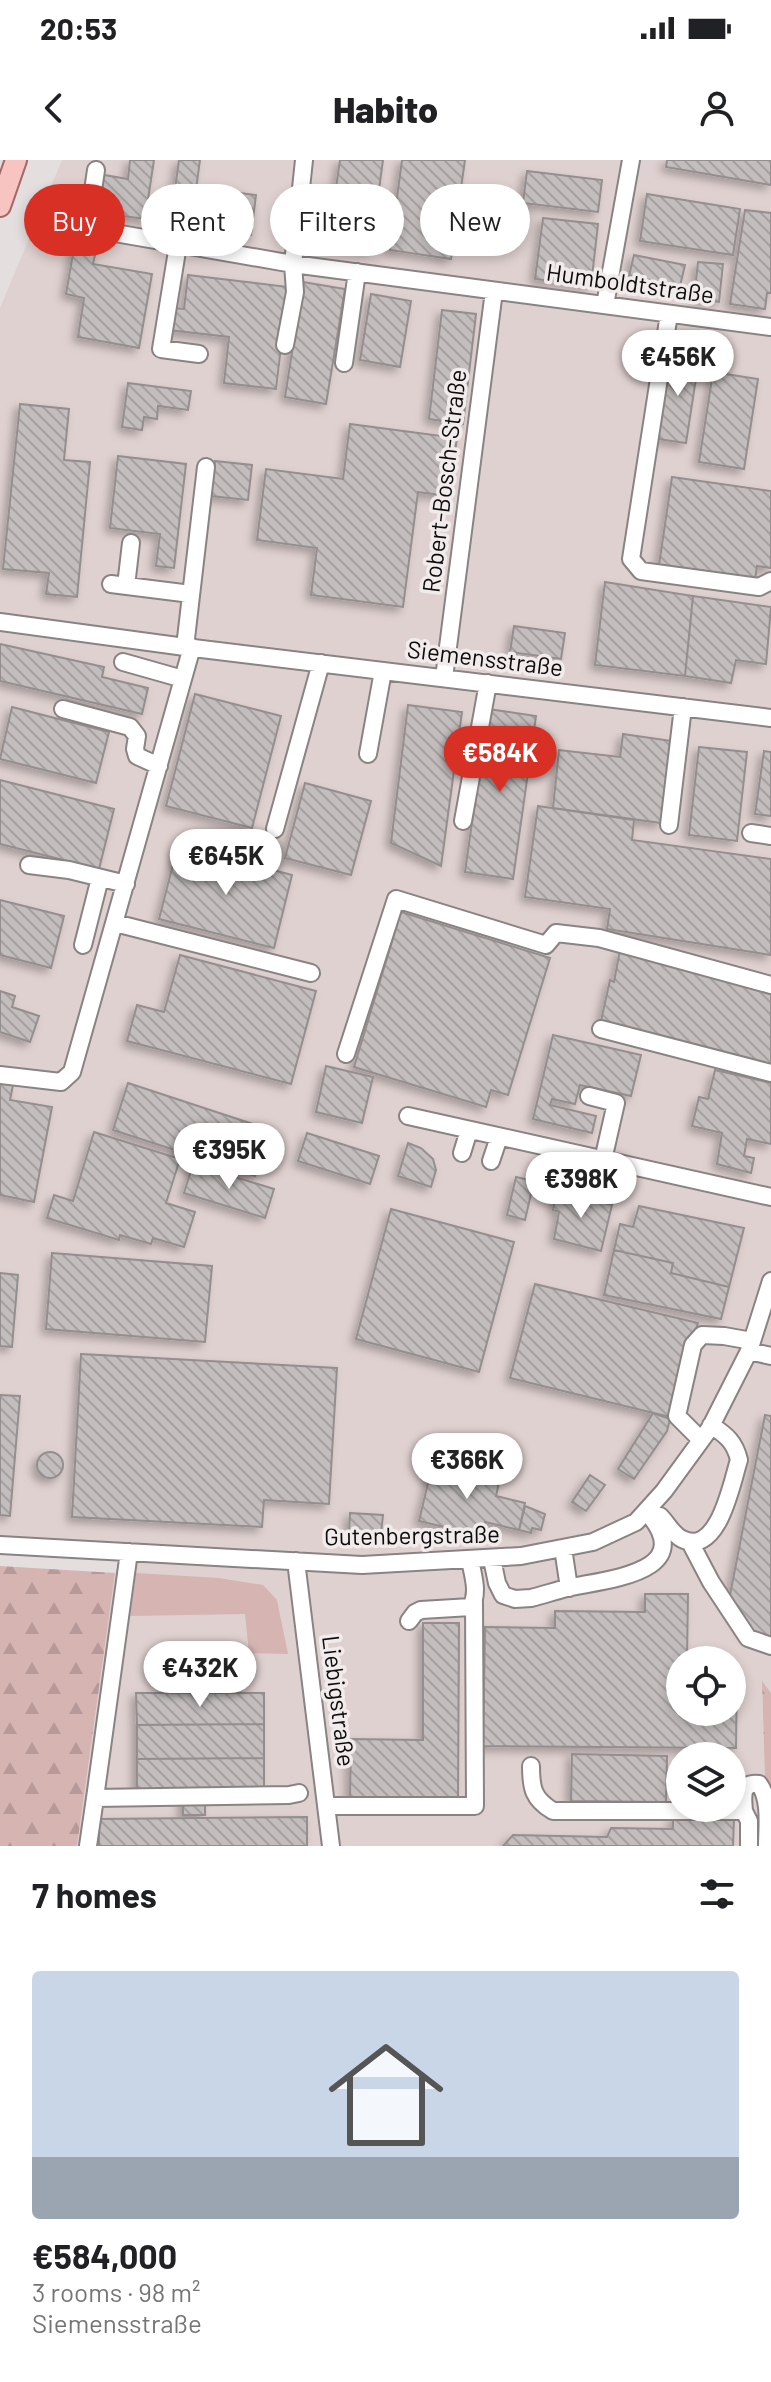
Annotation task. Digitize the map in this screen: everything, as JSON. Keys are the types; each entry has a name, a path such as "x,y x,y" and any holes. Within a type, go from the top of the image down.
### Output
{"main road":[{"path":"0,206 16,160"}],"street":[{"path":"285,345 295,292 293,264 304,160"},
{"path":"605,305 631,160"},
{"name":"Humboldtstraße","path":"96,170 89,218 92,229 141,238"},
{"path":"169,256 161,349 199,354"},
{"name":"Humboldtstraße","path":"244,256 771,327"},
{"path":"344,363 357,272"},
{"name":"Robert-Bosch-Straße","path":"444,678 494,291"},
{"path":"669,314 631,559 641,571 759,587 771,581"},
{"path":"0,1075 61,1082 72,1072 183,679 206,467"},
{"path":"131,543 118,585 191,594"},
{"name":"Siemensstraße","path":"6,623 771,718"},
{"path":"123,662 183,679"},
{"path":"275,829 321,663"},
{"path":"368,754 383,671"},
{"path":"463,821 488,683"},
{"path":"669,825 683,707"},
{"path":"63,709 130,727 137,736 137,756 159,766"},
{"path":"751,833 771,836"},
{"path":"29,865 69,870 126,884"},
{"path":"83,945 100,878"},
{"path":"346,1054 396,899 546,945 556,933 599,938 771,985"},
{"path":"115,923 311,973"},
{"path":"601,1029 771,1073"},
{"path":"589,1096 616,1103 603,1160"},
{"path":"408,1116 771,1197"},
{"path":"462,1153 469,1130"},
{"path":"491,1161 499,1137"},
{"name":"Gutenbergstraße","path":"0,1545 362,1565 492,1559 593,1542 636,1522 701,1440 750,1346 771,1281"},
{"path":"701,1440 677,1416 693,1345 702,1335 724,1336 771,1356"},
{"path":"649,1508 679,1538 690,1542 718,1526 739,1460 737,1449 728,1436 711,1425"},
{"path":"492,1559 503,1595 515,1599 633,1575 654,1563 663,1547 664,1538 649,1508"},
{"path":"690,1542 711,1582 748,1638 771,1646"},
{"path":"563,1548 569,1588"},
{"path":"88,1846 129,1552"},
{"path":"326,1806 475,1806 475,1585 470,1560"},
{"name":"Liebigstraße","path":"296,1561 331,1846"},
{"path":"409,1621 421,1610 466,1608 471,1607 474,1601"},
{"path":"531,1766 533,1795 553,1811 666,1811"},
{"path":"746,1786 759,1784 764,1791 767,1846"},
{"path":"95,1798 275,1796 299,1793"},
{"path":"746,1815 749,1821 749,1846"}],"shaded area":[{"path":"62,160 771,160 771,1693 762,1683 767,1846 77,1846 115,1573 128,1552 0,1544 0,308 24,251 24,256 125,256 125,184 52,184"}],"green space":[{"path":"0,1566 115,1573 77,1846 0,1846"},
{"path":"136,1573 219,1578 263,1585 277,1600 288,1654 249,1653 245,1614 130,1616"},
{"path":"762,1681 771,1693 771,1846 767,1846"}],"building":[{"path":"130,160 154,160 150,184 141,184 141,218 125,216 125,184 97,184 98,174 128,179"},
{"path":"179,160 200,160 197,184 176,184"},
{"path":"340,160 383,160 380,184 337,184"},
{"path":"402,160 465,160 462,184 420,184 420,254 404,252 404,184 399,184"},
{"path":"667,160 771,160 771,185 666,167"},
{"path":"527,171 602,180 598,212 530,204 530,184 525,184"},
{"path":"647,194 740,209 733,255 640,241"},
{"path":"745,210 771,213 771,293 767,293 765,309 730,304"},
{"path":"543,218 598,224 591,286 535,279"},
{"path":"634,255 685,265 680,286 629,276"},
{"path":"73,256 95,256 93,264 152,274 139,348 78,337 84,298 66,294"},
{"path":"698,262 723,264 719,302 694,299"},
{"path":"188,275 288,287 276,389 224,383 229,337 169,330 172,308 184,309"},
{"path":"303,282 345,289 326,404 285,397"},
{"path":"371,294 411,301 400,367 360,360"},
{"path":"442,310 476,314 463,424 429,419"},
{"path":"670,354 699,359 686,443 658,439"},
{"path":"713,372 758,379 744,469 699,462"},
{"path":"128,383 191,391 188,410 158,406 157,419 144,417 142,430 122,427"},
{"path":"20,404 69,409 64,460 90,462 77,597 46,594 49,573 3,569"},
{"path":"350,424 457,438 449,496 418,492 403,607 311,595 317,548 257,540 266,469 343,479"},
{"path":"118,456 186,464 174,568 156,566 160,534 110,528"},
{"path":"215,461 252,465 248,500 211,496"},
{"path":"672,477 771,491 771,568 757,566 755,580 659,565"},
{"path":"605,582 693,596 685,676 595,665"},
{"path":"693,596 771,607 766,664 736,660 731,683 685,676"},
{"path":"514,626 565,633 561,659 510,652"},
{"path":"0,644 104,667 102,677 148,688 142,714 0,681"},
{"path":"195,694 281,716 252,828 166,806"},
{"path":"408,705 462,712 441,866 391,843"},
{"path":"12,707 109,732 96,783 0,759"},
{"path":"488,709 536,716 513,879 465,872"},
{"path":"623,734 672,741 661,823 553,808 559,750 620,757"},
{"path":"699,747 747,752 737,841 689,835"},
{"path":"764,751 771,752 771,816 755,814"},
{"path":"0,780 114,809 99,869 0,844"},
{"path":"305,783 371,801 351,875 285,858"},
{"path":"538,806 634,820 632,840 771,859 771,955 607,929 610,909 525,897"},
{"path":"178,845 292,875 274,948 159,919"},
{"path":"0,900 64,916 51,968 0,955"},
{"path":"401,912 550,958 508,1095 491,1090 486,1107 354,1067"},
{"path":"620,950 771,991 771,1067 601,1021 610,980 614,982"},
{"path":"180,955 316,991 291,1084 127,1041 137,1005 164,1012"},
{"path":"0,991 15,996 12,1007 39,1016 30,1042 0,1032"},
{"path":"553,1035 641,1055 631,1096 580,1085 575,1104 552,1099 550,1105 596,1116 592,1133 533,1119"},
{"path":"326,1066 373,1077 362,1123 316,1112"},
{"path":"715,1070 771,1083 771,1144 747,1139 744,1156 754,1158 751,1173 717,1164 722,1133 692,1126 699,1097 708,1099"},
{"path":"0,1082 13,1085 10,1100 52,1107 34,1202 0,1195"},
{"path":"128,1083 271,1130 255,1176 113,1130"},
{"path":"94,1132 180,1159 166,1203 195,1212 184,1247 153,1238 151,1244 120,1235 119,1240 47,1218 54,1195 73,1201"},
{"path":"307,1133 379,1156 370,1184 298,1161"},
{"path":"408,1143 421,1148 433,1159 436,1170 431,1187 398,1176"},
{"path":"193,1164 274,1189 265,1218 184,1193"},
{"path":"516,1177 534,1181 525,1220 507,1215"},
{"path":"556,1190 605,1200 605,1203 612,1205 601,1251 554,1239 559,1212 553,1210"},
{"path":"639,1206 744,1228 729,1287 671,1273 673,1263 614,1250 620,1224 633,1227"},
{"path":"391,1209 514,1242 479,1372 356,1339"},
{"path":"614,1250 673,1263 671,1273 729,1287 721,1319 604,1295"},
{"path":"52,1253 212,1266 205,1342 46,1329"},
{"path":"0,1273 18,1275 12,1347 0,1346"},
{"path":"535,1284 698,1323 670,1417 510,1378"},
{"path":"81,1354 337,1368 329,1504 264,1500 262,1527 72,1517"},
{"path":"0,1395 20,1396 10,1516 0,1515"},
{"path":"653,1413 670,1419 667,1431 634,1479 618,1469"},
{"path":"765,1415 771,1416 771,1638 748,1633 729,1600"},
{"path":"50,1452 60,1455 63,1465 60,1475 50,1478 40,1475 37,1465 40,1455"},
{"path":"433,1462 500,1478 496,1496 525,1503 519,1530 485,1522 482,1536 419,1521"},
{"path":"590,1475 605,1485 586,1511 572,1502"},
{"path":"525,1506 545,1514 541,1530 532,1528 531,1533 519,1530"},
{"path":"350,1513 383,1515 381,1534 349,1532"},
{"path":"645,1594 688,1594 687,1646 666,1646 666,1726 736,1726 736,1742 666,1742 666,1747 483,1746 485,1627 555,1628 555,1611 645,1612"},
{"path":"423,1623 459,1623 458,1798 350,1797 351,1739 423,1740"},
{"path":"136,1693 264,1693 264,1724 137,1725"},
{"path":"264,1724 264,1758 137,1759 137,1725"},
{"path":"572,1754 666,1756 666,1802 571,1801"},
{"path":"264,1758 264,1791 137,1792 137,1759"},
{"path":"183,1792 205,1792 205,1815 183,1815"},
{"path":"307,1817 307,1846 99,1846 99,1819"},
{"path":"673,1822 734,1822 733,1846 503,1846 513,1835 607,1837 611,1828 673,1829"}]}
